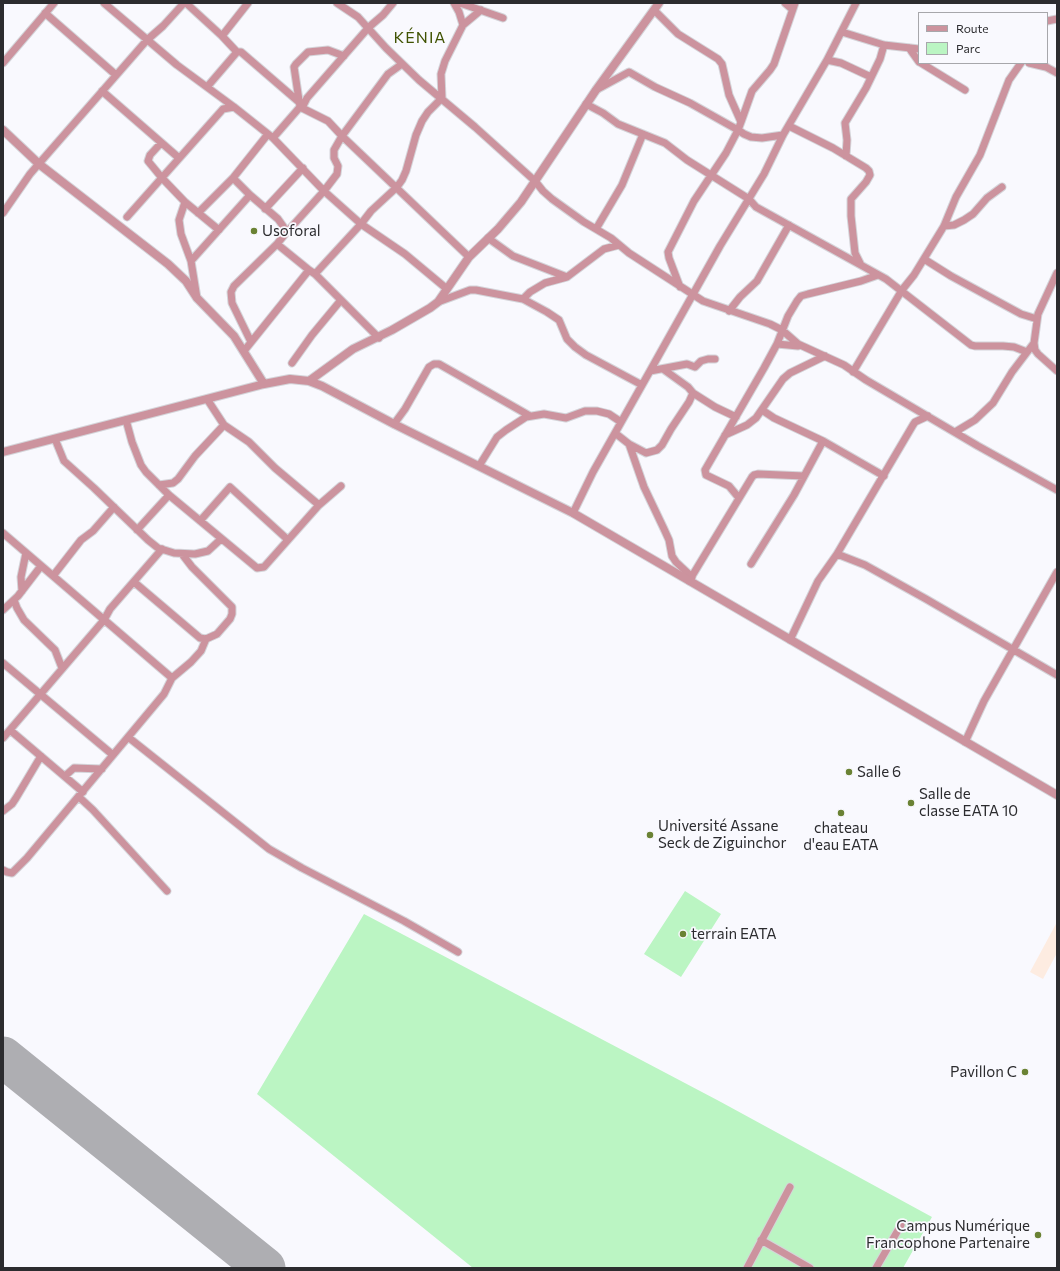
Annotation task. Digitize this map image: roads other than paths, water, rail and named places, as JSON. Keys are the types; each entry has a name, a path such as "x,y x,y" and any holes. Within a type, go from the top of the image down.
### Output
{"street":[{"path":"3,63 54,3"},
{"path":"104,3 177,65 271,136 324,191 361,224 405,254 447,289"},
{"path":"3,213 39,164 102,91 147,40 185,3 222,36 237,52 241,52 256,64 262,71 299,102"},
{"path":"222,36 248,3"},
{"path":"337,3 358,17 369,27 386,48 419,80 475,127 535,181 552,199 628,252 692,295 729,311 770,324 782,330 802,346 844,365 853,372 978,446 1057,490"},
{"path":"393,3 383,15 369,27 307,98 302,108 328,121 469,257"},
{"path":"454,3 459,12 463,25"},
{"path":"460,3 503,18"},
{"path":"438,302 469,257 498,229 521,202 586,104 659,3"},
{"path":"680,287 668,252 694,201 726,153 738,130 752,91 774,64 794,6 785,3"},
{"path":"573,513 614,433 692,295 771,161 783,135 827,60 856,3"},
{"path":"244,351 312,272 361,224 376,205 397,187 406,171 416,135 422,121 428,112 442,98 441,82 443,67 463,25 481,10"},
{"path":"654,10 678,34 718,59 722,64 729,95 741,122"},
{"path":"45,13 116,75"},
{"path":"842,32 884,45 918,49"},
{"path":"846,156 847,140 845,123 866,88 880,59 884,45"},
{"path":"909,48 918,59"},
{"path":"198,213 300,107 298,85 294,67 308,52 328,50 344,56"},
{"path":"207,87 237,52"},
{"path":"827,60 841,63 871,77"},
{"path":"251,342 232,303 231,292 234,286 277,244 324,191 338,171 338,166 334,158 334,150 342,136 388,74 402,64"},
{"path":"923,64 965,90"},
{"path":"853,372 902,290 924,259 944,226 956,197 980,155 997,107 1009,80 1020,64"},
{"path":"1033,64 1046,67 1057,73"},
{"path":"596,90 629,72 655,87 690,103 751,137 762,138 783,135"},
{"path":"102,91 179,158"},
{"path":"586,104 603,113 618,124 665,143 687,160 712,174 749,199 756,207 892,282 971,345 1009,346 1027,352"},
{"path":"127,217 223,109 234,107"},
{"path":"789,126 828,145 866,168 870,174 866,182 851,199 851,216 855,253 861,265"},
{"path":"3,130 39,164 168,264 186,281 197,298 234,336 264,384"},
{"path":"596,229 622,185 643,134"},
{"path":"161,143 150,155 148,161 185,202 219,230"},
{"path":"266,209 303,168"},
{"path":"232,178 278,219 286,233"},
{"path":"944,226 964,220 973,214 987,198 1002,188"},
{"path":"191,261 250,195"},
{"path":"185,202 179,220 181,234 191,261 197,298"},
{"path":"729,311 740,297 757,281 790,225"},
{"path":"488,238 513,256 567,277"},
{"path":"277,244 312,272 379,338"},
{"path":"523,299 530,292 545,283 567,277 576,272 597,253 604,249 619,245"},
{"path":"924,259 951,276 1021,314 1037,319"},
{"path":"1057,273 1041,306 1037,319 1034,343 1035,350 1038,354 1057,371"},
{"path":"739,498 729,486 706,475 704,470 777,344 796,301 801,296 820,290 861,281 878,274"},
{"path":"309,381 353,349 379,338 438,302 470,290 476,290 523,299 547,312 559,320 567,339 586,355 642,385"},
{"path":"292,363 312,335 341,300"},
{"path":"955,432 975,420 993,403 1012,372 1034,343"},
{"path":"777,344 802,346"},
{"path":"725,435 748,425 756,418 783,379 790,373 824,356"},
{"path":"650,371 663,370 687,364 695,367 701,361 708,358 715,359"},
{"path":"394,424 405,409 429,367 434,364 439,364 530,416"},
{"path":"663,370 685,384 693,393 715,407 736,417"},
{"path":"3,452 264,384 290,379 309,381 322,386 394,424 573,513 690,579 790,640 1057,795"},
{"path":"614,433 629,444 646,453 657,450 662,445 671,428 686,408 693,393"},
{"path":"207,399 224,425 249,442 275,468 319,505"},
{"path":"762,410 774,418 823,441 884,476"},
{"path":"479,466 497,437 517,422 530,416 544,414 566,418 585,411 597,411 609,414 621,422"},
{"path":"790,640 818,582 838,554 913,425 915,422 928,416"},
{"path":"126,420 132,442 141,465 146,472 169,495 257,568 264,567 287,539 319,505 341,486"},
{"path":"159,485 173,483 178,479 195,456 224,425"},
{"path":"55,439 64,461 154,545 162,550 182,554 195,554 208,551 221,539"},
{"path":"751,564 794,495 823,441"},
{"path":"629,444 644,487 669,540 672,556 690,579"},
{"path":"690,579 754,475 804,476"},
{"path":"200,521 230,487 287,539"},
{"path":"138,530 169,495"},
{"path":"52,576 76,545 93,531 114,507"},
{"path":"3,533 172,678"},
{"path":"3,738 104,620 110,609 162,550"},
{"path":"22,592 21,577 26,553"},
{"path":"134,582 200,638 206,639 217,634 230,619 232,607 192,567 182,554"},
{"path":"838,554 865,565 1057,675"},
{"path":"3,610 22,592 41,566"},
{"path":"965,742 984,701 1057,572"},
{"path":"14,600 24,620 55,650 62,668"},
{"path":"3,870 10,873 14,871 81,794 164,694 172,678 191,662 201,651 206,639"},
{"path":"3,663 113,756"},
{"path":"10,730 65,776 93,810 167,891"},
{"path":"128,737 269,849 302,868 404,921 458,952"},
{"path":"3,811 12,804 41,756"},
{"path":"65,776 74,768 102,769"},
{"path":"747,1268 790,1187"},
{"path":"876,1268 901,1225"},
{"path":"762,1240 810,1268"}],"place":[{"name":"Usoforal","path":"254,231"},
{"name":"Salle 6","path":"849,772"},
{"name":"Salle de classe EATA 10","path":"911,803"},
{"name":"chateau d'eau EATA","path":"841,813"},
{"name":"Université Assane Seck de Ziguinchor","path":"650,835"},
{"name":"terrain EATA","path":"683,934"},
{"name":"Pavillon C","path":"1025,1072"},
{"name":"Campus Numérique Francophone Partenaire","path":"1038,1235"}],"district":[{"name":"KÉNIA","path":"420,38"}]}
